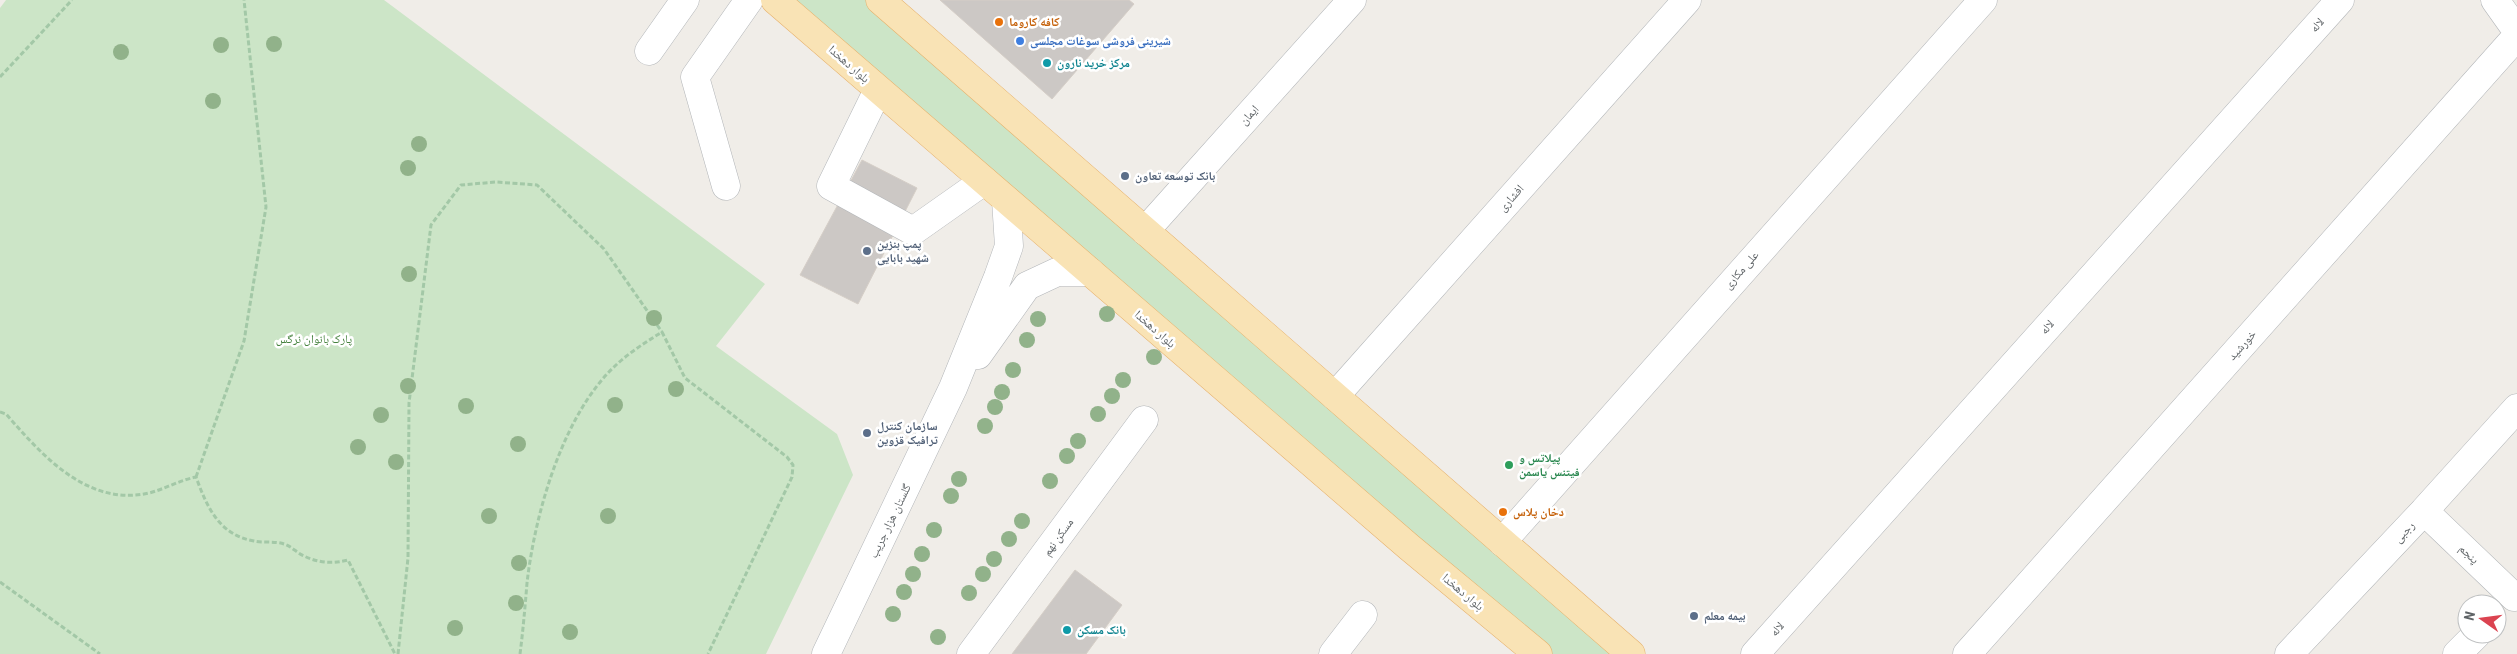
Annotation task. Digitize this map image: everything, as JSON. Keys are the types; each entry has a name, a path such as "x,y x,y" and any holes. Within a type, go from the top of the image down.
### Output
{"main road":[{"name":"بلوار دهخدا","path":"775,0 1432,567 1538,654"},
{"path":"880,0 1631,654"}],"street":[{"path":"649,51 685,0"},
{"path":"726,186 694,77 749,0"},
{"name":"ایمان","path":"1145,231 1352,0"},
{"name":"افشاری","path":"1335,396 1687,0"},
{"name":"علی مکاری","path":"1502,542 1983,0"},
{"name":"لاله","path":"1754,654 2340,0"},
{"path":"2495,0 2517,31"},
{"name":"خورشید","path":"1967,654 2517,36"},
{"path":"878,90 831,186 913,231 984,181"},
{"path":"953,388 1009,246 1006,200"},
{"path":"953,388 1027,286 1057,272 1090,272"},
{"name":"گلستان هزار جریب","path":"826,654 953,388"},
{"name":"رجبی","path":"2289,654 2424,511 2517,408"},
{"name":"مسکن نهم","path":"971,654 1144,420"},
{"name":"پنجم","path":"2424,511 2509,602"},
{"path":"1333,654 1363,615"},
{"path":"2457,654 2467,644"}],"path":[{"path":"0,77 72,0"},
{"path":"244,0 266,206 244,341 196,477 210,510 224,529 232,534 253,541 283,543 304,556 328,563 348,560 396,654"},
{"path":"396,654 408,558 409,403 431,225 461,185 496,182 537,185 604,249 662,332 685,378 787,457 793,465 792,477 708,654"},
{"path":"520,654 532,552 545,500 564,443 593,391 615,365 635,348 662,332"},
{"path":"0,412 6,414 51,462 86,486 126,494 148,493 196,477"},
{"path":"0,582 100,654"}],"green space":[{"name":"پارک بانوان نرگس","path":"6,0 384,0 765,284 716,346 837,434 853,475 766,654 0,654 0,8"},
{"path":"775,0 880,0 1631,654 1534,654"}],"building":[{"name":"مرکز خرید نارون","path":"940,0 1129,0 1134,4 1052,99"},
{"path":"862,160 917,188 858,304 800,275"},
{"name":"بانک مسکن","path":"1075,570 1122,605 1086,654 1012,654"}],"place":[{"name":"کافه کاروما","path":"999,22"},
{"name":"شیرینی فروشی سوغات مجلسی","path":"1020,41"},
{"name":"مرکز خرید نارون","path":"1047,63"},
{"name":"بانک توسعه تعاون","path":"1125,176"},
{"name":"پمپ بنزین شهید بابایی","path":"867,251"},
{"name":"سازمان کنترل ترافیک قزوین","path":"867,433"},
{"name":"پیلاتس و فیتنس یاسمن","path":"1509,465"},
{"name":"دخان پلاس","path":"1503,512"},
{"name":"بیمه معلم","path":"1694,616"},
{"name":"بانک مسکن","path":"1067,630"}]}
